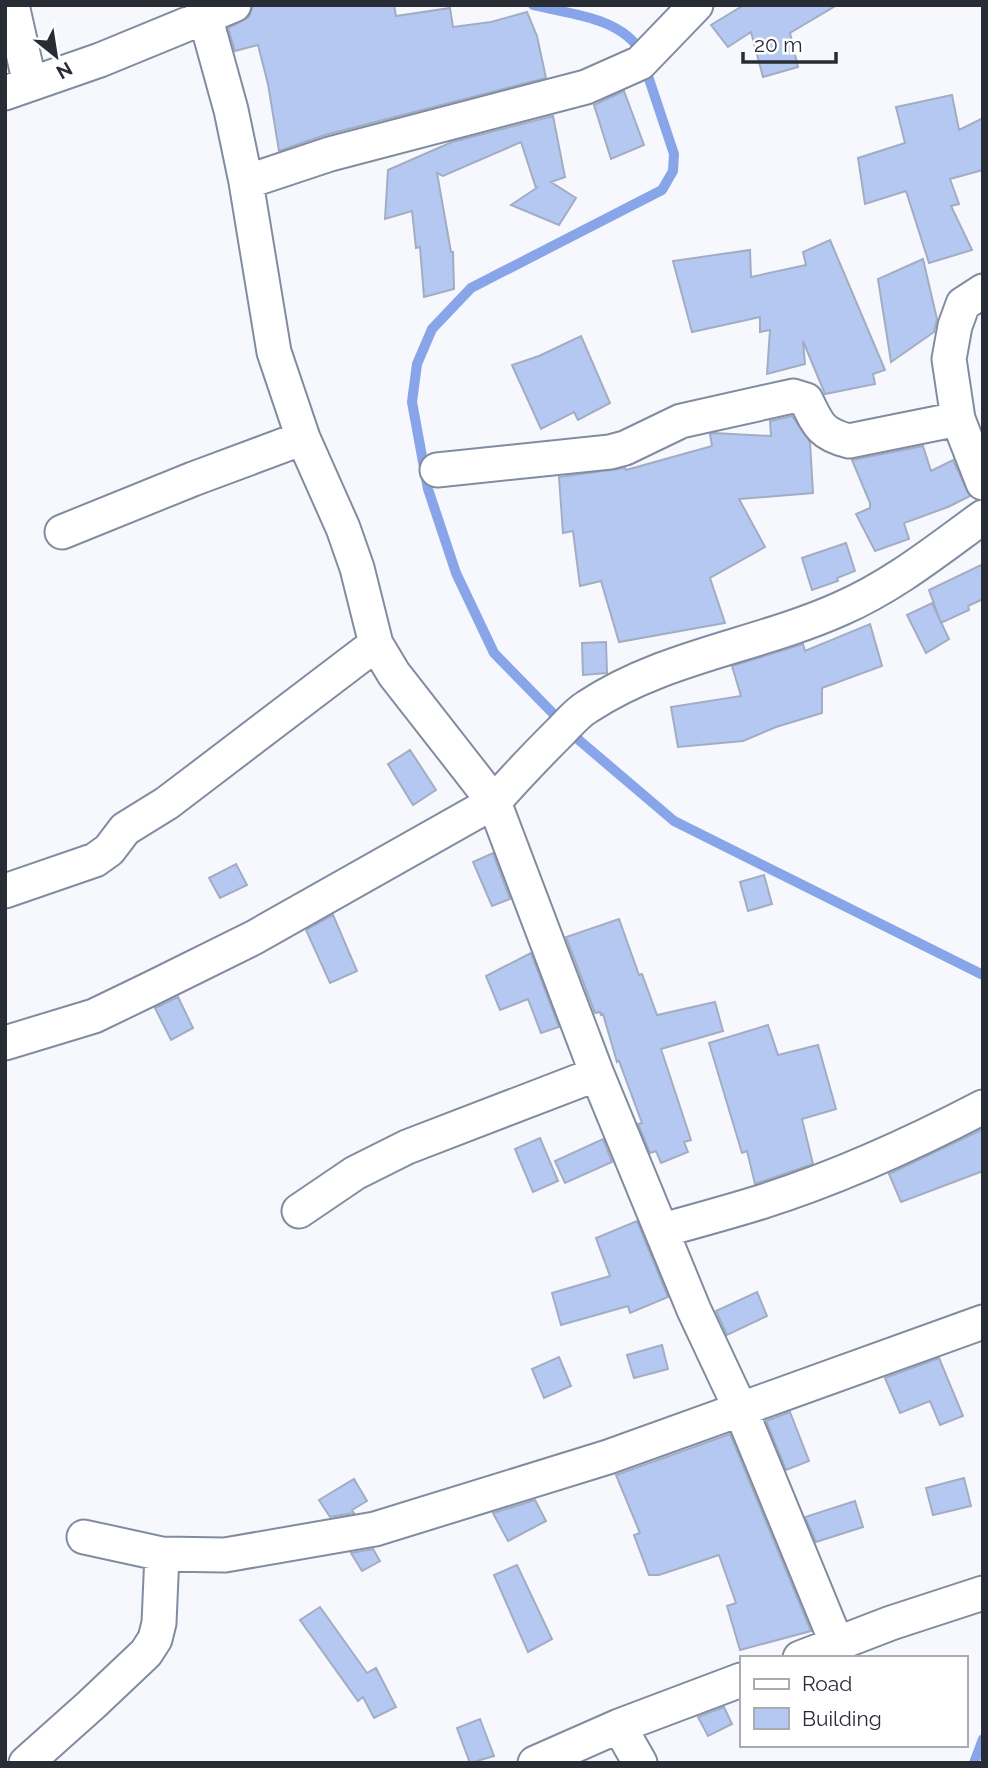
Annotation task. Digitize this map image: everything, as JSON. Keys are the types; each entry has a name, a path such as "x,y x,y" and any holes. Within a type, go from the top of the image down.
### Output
{"street":[{"path":"12,5 18,88 100,60 214,9 274,352 303,438 350,548 376,644 394,674 494,802 597,1074 694,1310 740,1408 837,1644"},
{"path":"246,182 330,154 586,87 640,63 696,5"},
{"path":"983,291 963,304 955,326 949,359 958,419 983,484"},
{"path":"437,470 610,452 625,448 681,421 793,396 806,400 820,427 834,437 849,441 958,419"},
{"path":"62,532 303,438"},
{"path":"5,1043 93,1016 255,937 494,802 584,708 659,669 797,627 841,609 908,572 983,517"},
{"path":"5,891 95,860 109,850 125,829 167,803 376,644"},
{"path":"299,1211 355,1173 407,1147 597,1074"},
{"path":"663,1230 763,1202 849,1169 939,1130 983,1107"},
{"path":"84,1537 162,1554 225,1555 374,1530 608,1457 983,1322"},
{"path":"26,1763 146,1653 155,1639 159,1622 162,1554"},
{"path":"805,1656 983,1593"},
{"path":"534,1763 619,1726 740,1680"},
{"path":"619,1726 640,1763"}],"building":[{"path":"253,5 394,5 396,16 450,8 453,27 491,22 527,12 537,36 546,78 325,135 279,151 268,84 258,45 235,51 228,28 249,17"},
{"path":"744,5 837,5 790,33 798,67 763,77 751,32 728,47 711,25"},
{"path":"624,91 644,145 611,159 594,105"},
{"path":"952,95 959,130 983,118 983,170 950,179 959,204 951,206 972,250 929,263 906,191 865,204 858,158 905,143 896,107"},
{"path":"553,116 565,177 551,182 576,198 559,225 511,205 538,187 536,188 521,142 443,176 437,173 453,252 454,289 424,297 420,247 416,248 412,211 385,219 388,170 452,142"},
{"path":"830,240 885,370 873,374 875,384 825,394 803,341 805,364 767,374 770,330 760,332 760,317 692,332 673,261 750,250 751,277 806,265 803,252"},
{"path":"923,259 937,319 934,332 891,362 878,279"},
{"path":"581,336 610,403 578,420 574,412 541,429 512,365 539,356"},
{"path":"792,416 810,442 813,493 739,499 765,547 710,578 725,623 619,642 601,581 580,586 573,531 563,533 559,477 626,470 712,446 710,434 714,433 771,436 770,421"},
{"path":"923,446 931,471 953,460 970,496 904,523 909,539 875,551 856,514 870,508 870,503 852,460"},
{"path":"846,543 855,571 837,578 838,581 812,590 802,558"},
{"path":"983,564 983,599 968,606 969,610 941,623 929,590"},
{"path":"932,603 949,639 926,653 907,615"},
{"path":"870,624 882,666 822,688 822,713 776,727 743,741 678,747 671,707 741,696 732,666 803,644 805,651"},
{"path":"606,642 607,673 583,675 582,643"},
{"path":"410,750 436,790 413,805 388,764"},
{"path":"493,853 510,899 492,906 473,862"},
{"path":"236,864 247,885 220,898 209,878"},
{"path":"764,875 772,904 748,911 740,882"},
{"path":"333,915 357,971 330,983 306,930"},
{"path":"619,919 657,1015 715,1002 723,1031 661,1049 691,1140 684,1142 688,1152 661,1163 656,1151 650,1153 638,1124 642,1123 619,1061 617,1062 603,1014 595,1013 566,937"},
{"path":"531,953 559,1027 541,1033 528,999 500,1010 486,976"},
{"path":"178,997 193,1028 171,1040 155,1008"},
{"path":"768,1025 778,1055 818,1045 836,1109 802,1119 813,1164 755,1184 747,1151 742,1153 709,1043"},
{"path":"983,1129 983,1171 901,1202 889,1174"},
{"path":"540,1138 558,1181 533,1192 515,1149"},
{"path":"603,1139 612,1162 565,1183 555,1161"},
{"path":"637,1221 668,1297 630,1313 628,1306 561,1325 552,1293 610,1276 596,1238"},
{"path":"757,1292 767,1316 727,1335 716,1311"},
{"path":"662,1345 668,1369 634,1378 627,1355"},
{"path":"559,1357 571,1386 544,1398 532,1369"},
{"path":"939,1358 963,1416 940,1425 930,1401 900,1413 885,1378"},
{"path":"790,1412 809,1461 786,1470 766,1421"},
{"path":"730,1434 811,1631 740,1650 727,1606 736,1603 719,1555 659,1575 649,1575 634,1535 640,1533 616,1475"},
{"path":"964,1478 971,1506 933,1515 926,1488"},
{"path":"354,1479 367,1501 352,1510 354,1513 330,1517 319,1500"},
{"path":"535,1500 546,1521 508,1541 493,1513"},
{"path":"855,1501 863,1527 816,1542 805,1517"},
{"path":"373,1549 380,1561 362,1571 351,1553"},
{"path":"517,1565 552,1639 528,1652 494,1575"},
{"path":"320,1607 367,1673 376,1668 396,1707 374,1718 363,1697 358,1701 300,1620"},
{"path":"724,1707 732,1724 708,1736 698,1717"},
{"path":"480,1719 494,1756 470,1763 457,1728"}],"waterway":[{"path":"533,5 608,24 632,40 641,52"},
{"path":"645,67 674,154 673,171 662,190 471,288 432,329 417,364 412,402 428,489 456,573 494,653 580,741 674,821 983,975"},
{"path":"974,1763 983,1739"}]}
